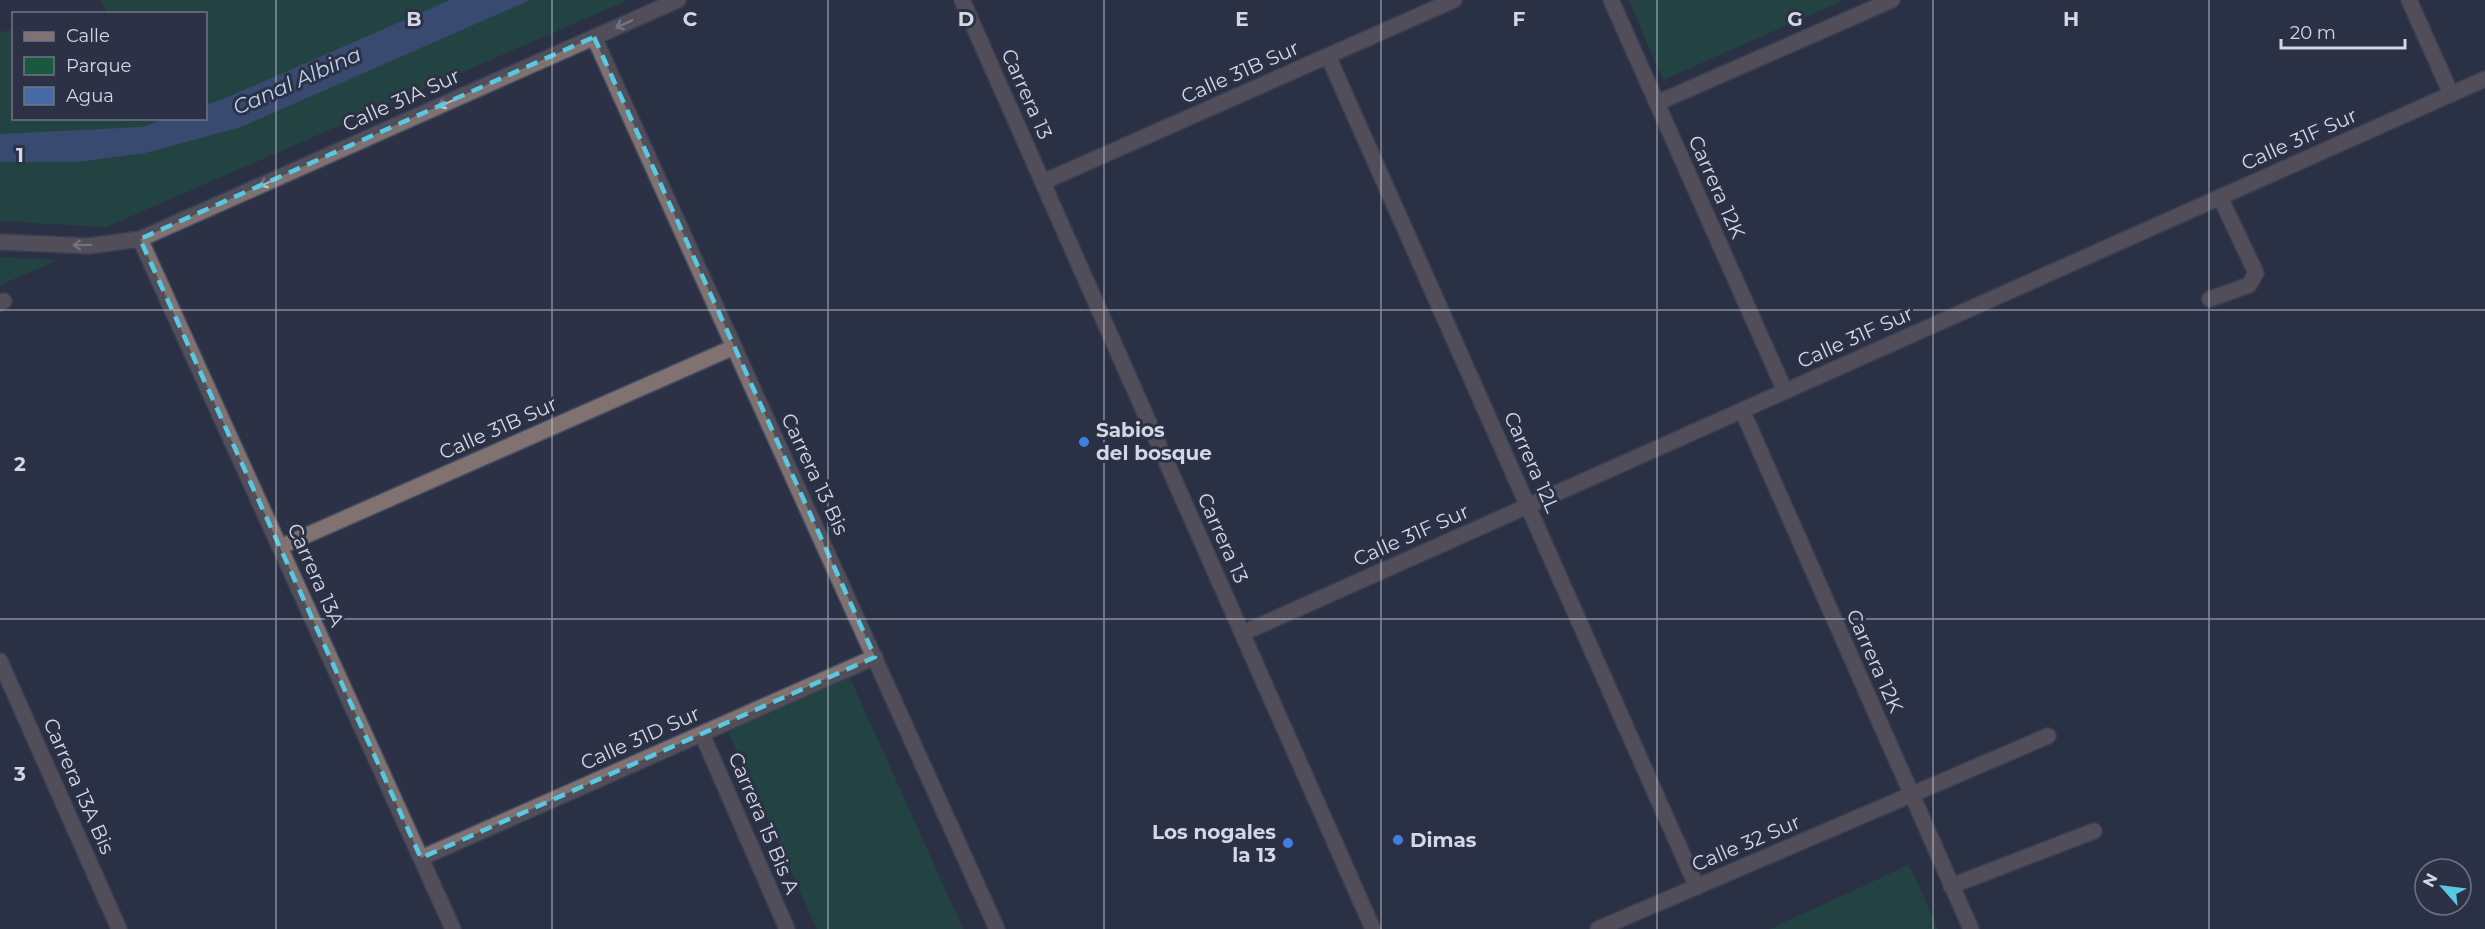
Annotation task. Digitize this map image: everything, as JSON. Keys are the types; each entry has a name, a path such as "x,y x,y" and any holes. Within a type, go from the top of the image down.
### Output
{"street":[{"name":"Calle 31A Sur","path":"0,242 89,246 140,239 678,0"},
{"name":"Carrera 13","path":"962,0 1373,929"},
{"name":"Calle 31B Sur","path":"1043,182 1454,0"},
{"name":"Carrera 12K","path":"1611,0 1785,391"},
{"path":"1657,103 1892,0"},
{"path":"2409,0 2451,94"},
{"name":"Carrera 13 Bis","path":"594,37 997,929"},
{"name":"Carrera 12L","path":"1328,56 1697,886"},
{"name":"Calle 31F Sur","path":"1242,633 2485,79"},
{"path":"2210,299 2249,285 2256,273 2220,197"},
{"name":"Carrera 13A","path":"140,239 453,929"},
{"name":"Calle 31B Sur","path":"280,547 734,347"},
{"name":"Carrera 12K","path":"1742,410 1971,929"},
{"name":"Calle 31D Sur","path":"421,858 875,657"},
{"name":"Carrera 13A Bis","path":"2,669 119,929"},
{"name":"Carrera 15 Bis A","path":"702,734 787,929"},
{"name":"Calle 32 Sur","path":"1598,929 2048,736"},
{"path":"1951,886 2094,831"}],"highlighted area":[{"path":"594,37 875,657 421,858 140,239"}],"green space":[{"path":"101,0 628,0 106,227 0,221 0,32 12,30 12,120 207,120 207,12 107,12"},
{"path":"1629,0 1844,0 1663,80"},
{"path":"0,257 58,260 0,285"},
{"path":"849,676 963,929 817,929 728,731"},
{"path":"1909,865 1938,929 1770,929"}],"water":[{"name":"Canal Albina","path":"450,0 530,0 241,127 145,153 77,162 0,162 0,134 142,127 162,120 207,120 207,105"}],"place":[{"name":"Sabios del bosque","path":"1084,442"},
{"name":"Dimas","path":"1398,840"},
{"name":"Los nogales la 13","path":"1288,843"}]}
